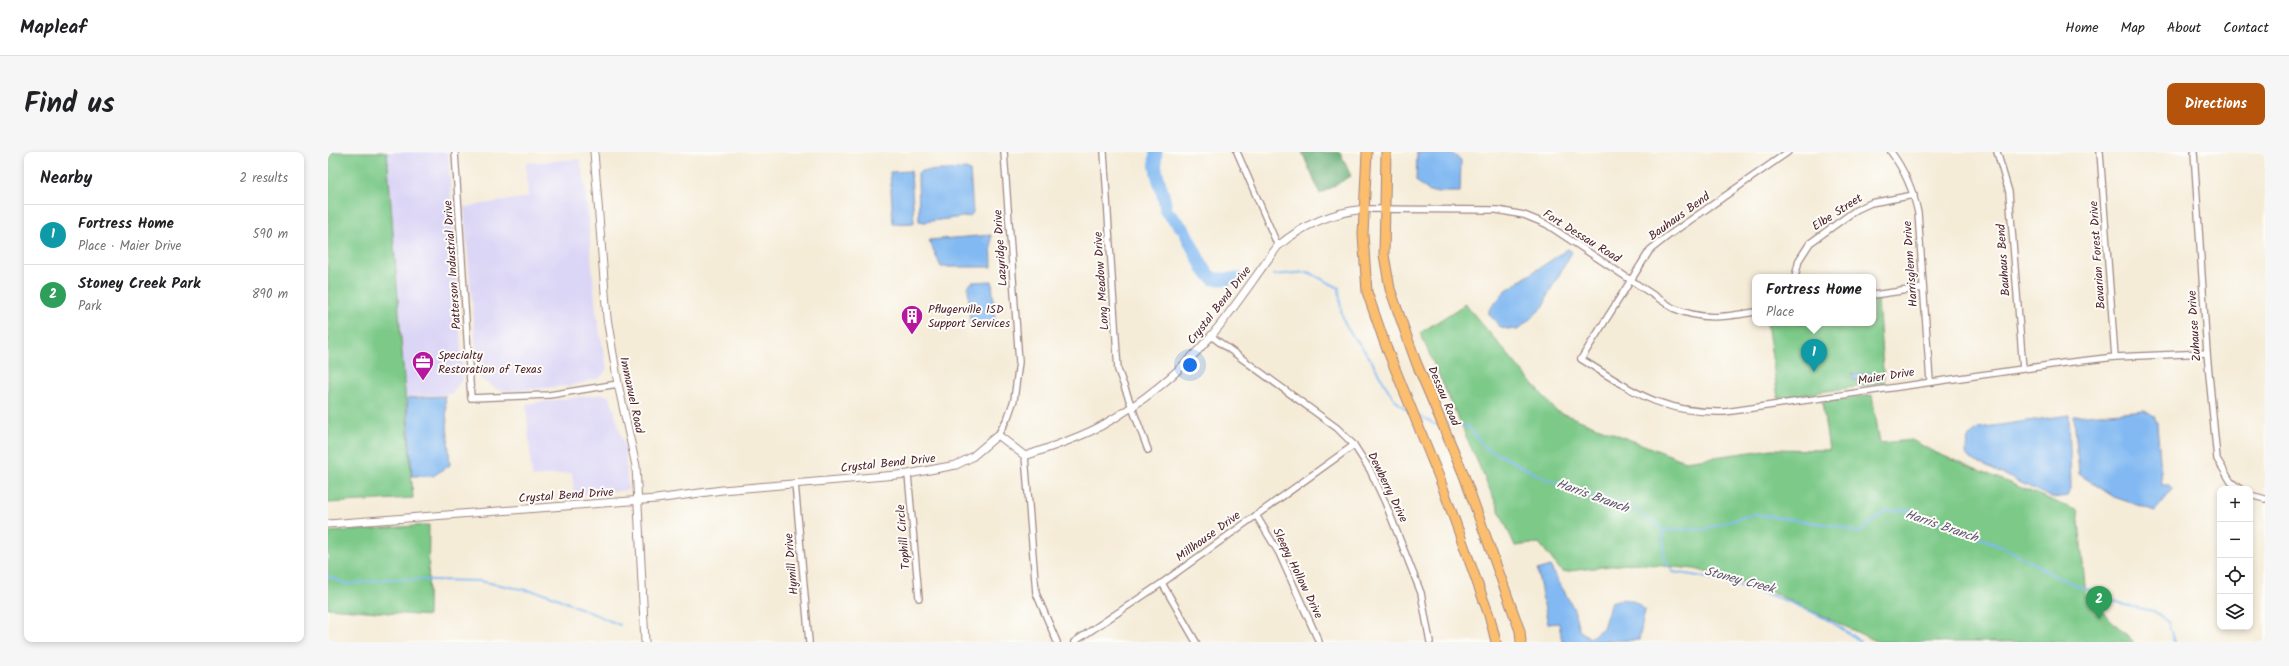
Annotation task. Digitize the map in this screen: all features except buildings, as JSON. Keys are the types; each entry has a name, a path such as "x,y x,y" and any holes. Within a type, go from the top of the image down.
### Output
{"main road":[{"path":"1367,152 1366,209 1362,234 1367,292 1385,344 1439,477 1490,618 1496,642"},
{"name":"Dessau Road","path":"1386,152 1384,255 1390,288 1427,386 1464,472 1520,631 1521,642"}],"street":[{"name":"Patterson Industrial Drive","path":"455,152 471,398 549,395 618,384"},
{"name":"Immanuel Road","path":"594,152 606,318 618,384 633,448 638,500 645,642"},
{"name":"Lazyridge Drive","path":"998,435 1008,417 1014,400 1019,362 1004,152"},
{"name":"Long Meadow Drive","path":"1104,152 1118,370 1148,450"},
{"path":"1237,152 1278,246"},
{"name":"Bauhaus Bend","path":"1581,360 1650,250 1668,235 1788,152"},
{"name":"Harrisglenn Drive","path":"1891,152 1903,169 1914,195 1918,213 1930,381"},
{"name":"Bauhaus Bend","path":"1997,152 2009,192 2023,369"},
{"name":"Bavarian Forest Drive","path":"2100,152 2115,357"},
{"name":"Zuhause Drive","path":"2194,152 2207,352 2217,459 2230,482 2236,486"},
{"name":"Elbe Street","path":"1796,274 1799,260 1810,243 1856,210 1871,203 1914,195"},
{"name":"Crystal Bend Drive","path":"1025,456 1074,438 1101,426 1167,380 1211,336 1278,246 1302,229 1342,211 1366,209"},
{"name":"Fort Dessau Road","path":"1366,209 1497,210 1524,215 1546,224 1673,308 1687,314 1715,318 1752,312"},
{"path":"1876,295 1923,288"},
{"name":"Dewberry Drive","path":"1211,336 1336,428 1354,445 1370,470 1404,547 1421,593 1430,642"},
{"name":"Maier Drive","path":"1581,360 1639,395 1661,405 1704,412 1725,412 1930,381 2115,357 2207,352"},
{"path":"998,435 1025,456 1036,593 1057,642"},
{"name":"Crystal Bend Drive","path":"328,524 638,500 795,483 908,474 956,465 985,448 998,435"},
{"name":"Millhouse Drive","path":"1074,642 1162,583 1354,445"},
{"name":"Tophill Circle","path":"908,474 919,598"},
{"name":"Hymill Drive","path":"795,483 809,642"},
{"path":"2253,496 2265,499"},
{"name":"Sleepy Hollow Drive","path":"1256,515 1279,552 1319,642"},
{"path":"1162,583 1196,642"}],"shaded area":[{"path":"387,152 448,152 463,378 452,394 406,397"},
{"path":"580,159 585,184 596,311 607,369 600,378 569,386 510,391 496,389 482,380 478,371 464,207 528,197 526,163"},
{"path":"603,394 610,397 625,449 628,490 574,495 572,473 532,477 526,404"}],"green space":[{"path":"328,152 387,152 413,498 328,503"},
{"path":"1302,152 1340,152 1351,176 1320,194"},
{"path":"1876,300 1878,300 1884,383 1778,398 1767,326 1876,326"},
{"path":"1465,304 1556,411 1685,461 1772,449 1829,450 1822,402 1872,395 1880,443 1912,440 1934,452 2078,511 2086,596 2134,642 1878,642 1765,589 1695,569 1634,563 1562,572 1539,543 1515,546 1420,333"},
{"path":"429,525 428,616 328,608 328,532"}],"water":[{"path":"1417,152 1450,152 1461,160 1460,192 1430,192 1416,181"},
{"path":"966,169 970,171 973,213 970,216 924,222 919,221 918,173 921,171"},
{"path":"911,171 914,223 893,224 890,172"},
{"path":"991,235 992,267 941,267 929,240"},
{"path":"1568,249 1572,252 1548,294 1544,306 1518,330 1501,328 1489,314 1489,310 1505,291"},
{"path":"992,281 995,322 970,325 968,286 972,282"},
{"path":"1875,372 1877,378 1853,380 1852,373 1854,375"},
{"path":"445,396 450,465 433,476 412,476 407,398"},
{"path":"2145,410 2154,416 2157,423 2162,485 2169,485 2173,489 2155,511 2114,497 2079,474 2074,416"},
{"path":"2069,415 2071,490 2067,496 2053,498 1970,459 1966,454 1968,438 1979,428"},
{"path":"1550,566 1574,609 1579,630 1590,638 1603,628 1611,602 1625,599 1637,603 1645,610 1639,640 1562,642 1559,623 1548,624 1537,570"}],"waterway":[{"name":"Harris Branch","path":"1156,152 1155,159 1157,174 1166,211 1184,230 1204,270 1213,279 1239,279"},
{"name":"Harris Branch","path":"1273,275 1308,272 1339,288 1340,306 1347,328 1369,357 1391,394 1409,411"},
{"name":"Harris Branch","path":"1418,415 1434,424 1440,424"},
{"name":"Harris Branch","path":"1446,424 1468,426 1484,447 1542,477 1634,509 1663,530 1705,529 1754,514 1837,526 1859,533 1885,511 1908,510 2006,548 2057,577 2107,598 2128,606 2154,611 2168,622 2174,642"},
{"name":"Stoney Creek","path":"1663,530 1664,558 1673,572 1721,581 1797,605 1841,628 1860,642"},
{"path":"328,576 346,584 388,579 479,581 547,594 620,625"}],"place":[{"name":"Pflugerville ISD Support Services","path":"912,336"},
{"name":"Fortress Home","path":"1814,372"},
{"name":"Specialty Restoration of Texas","path":"423,382"},
{"name":"Stoney Creek Park","path":"2099,619"}]}
